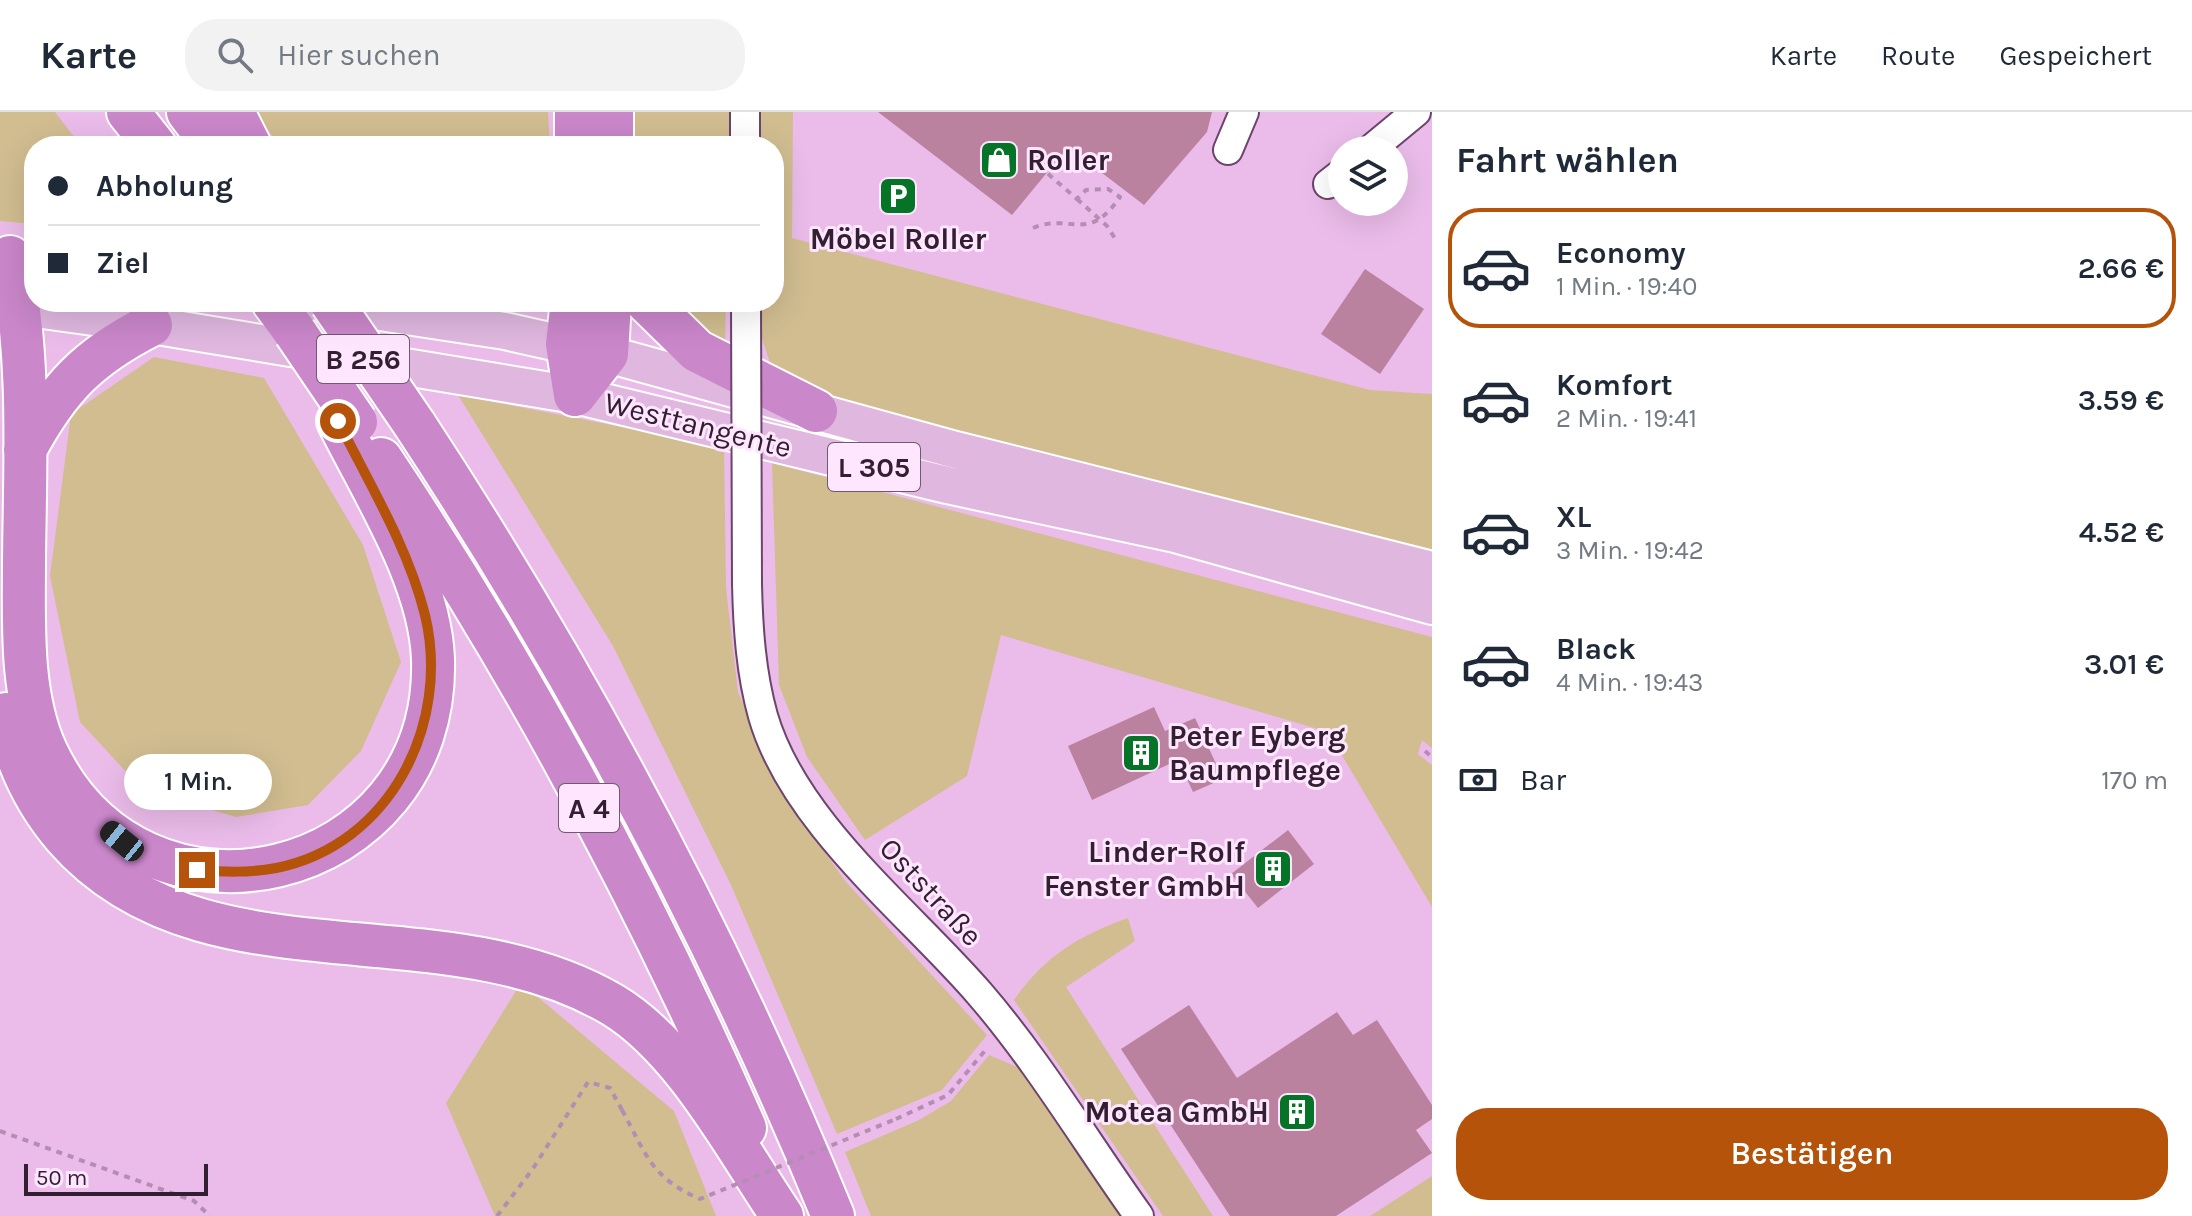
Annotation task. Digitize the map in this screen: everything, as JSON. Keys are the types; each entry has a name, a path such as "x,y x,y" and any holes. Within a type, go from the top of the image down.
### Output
{"highway":[{"path":"128,112 147,136"},
{"path":"188,112 206,136"},
{"path":"233,112 245,136"},
{"path":"576,112 576,136"},
{"path":"612,112 612,136"},
{"path":"11,278 25,450 28,671 33,709 45,748 64,784 90,815 122,841 158,859 197,870 238,873 278,868 316,855 351,834 371,816 405,774 422,737 431,698 433,657 414,575 347,421"},
{"name":"A 4","path":"293,312 347,421 479,614 581,792 719,1069 783,1216"},
{"path":"571,312 567,344 575,395"},
{"path":"575,395 607,354 609,312"},
{"path":"657,312 697,351 816,411"},
{"name":"A 4","path":"341,313 520,591 661,842 763,1052 833,1216"},
{"path":"25,450 46,410 75,374 110,346 151,325"},
{"path":"0,685 10,733 26,779 54,823 84,859 122,887 171,911 223,926 279,936 460,953 522,966 571,983 615,1006 653,1037 695,1087 783,1216"}],"main road":[{"name":"Westtangente","path":"112,312 151,325 575,395 947,485 1175,534 1432,606"},
{"name":"Westtangente","path":"293,312 567,344 1432,570"}],"street":[{"path":"745,112 745,136"},
{"path":"1228,150 1244,112"},
{"path":"1387,136 1416,112"},
{"name":"Oststraße","path":"746,312 748,637 764,718 797,787 858,863 1005,1027 1139,1216"}],"path":[{"path":"1047,173 1098,219 1116,240"},
{"path":"1033,228 1049,222 1069,226 1090,225 1120,197 1108,189 1086,190 1077,199"},
{"path":"1425,751 1432,757"},
{"path":"497,1216 532,1170 588,1082 610,1088 656,1173 675,1188 700,1199 948,1095 1005,1027"},
{"path":"0,1131 194,1201 210,1216"}],"shaded area":[{"path":"0,112 55,112 73,136 24,136 24,223 0,221"},
{"path":"256,112 548,112 549,136 272,136"},
{"path":"627,112 731,112 730,136 628,136"},
{"path":"758,112 793,112 792,238 1370,390 1432,394 1432,552 930,427 825,398 775,377 756,322 756,312 784,312 784,136 757,136"},
{"path":"682,312 726,312 725,343"},
{"path":"154,357 264,378 363,545 401,662 361,751 308,805 236,817 143,790 80,722 50,576 71,414"},
{"path":"458,395 724,447 726,588 738,692 781,791 846,882 987,1035 942,1090 837,1134 731,885 613,646"},
{"path":"772,463 1432,637 1432,748 1422,740 1418,754 1432,765 1432,907 1328,732 1001,635 967,776 865,840 807,757 779,685"},
{"path":"1128,918 1135,941 1066,987 1213,1216 1163,1216 1014,1000 1038,971 1064,949 1093,932"},
{"path":"521,983 674,1111 716,1216 495,1216 446,1103"},
{"path":"989,1055 1020,1068 1120,1216 871,1216 845,1152 919,1120 951,1101"},
{"path":"1432,1176 1432,1216 1370,1216"}],"building":[{"name":"Roller","path":"878,112 1212,112 1207,132 1144,205 1068,147 1012,215"},
{"path":"1365,269 1424,309 1380,374 1321,334"},
{"name":"Peter Eyberg Baumpflege","path":"1154,707 1165,731 1195,718 1223,779 1193,792 1178,760 1092,800 1068,746"},
{"name":"Linder-Rolf Fenster GmbH","path":"1288,830 1314,864 1258,908 1231,874"},
{"name":"Motea GmbH","path":"1189,1005 1237,1078 1337,1012 1353,1035 1377,1020 1432,1105 1432,1119 1416,1130 1432,1153 1336,1216 1230,1216 1121,1049"}],"place":[{"name":"Roller","path":"999,160"},
{"name":"Möbel Roller","path":"898,196"},
{"name":"Peter Eyberg Baumpflege","path":"1141,753"},
{"name":"Linder-Rolf Fenster GmbH","path":"1273,869"},
{"name":"Motea GmbH","path":"1297,1112"}],"route":[{"path":"197,870 238,873 278,868 316,855 351,834 381,807 405,774 422,737 431,698 433,657 414,575 338,421"}]}
